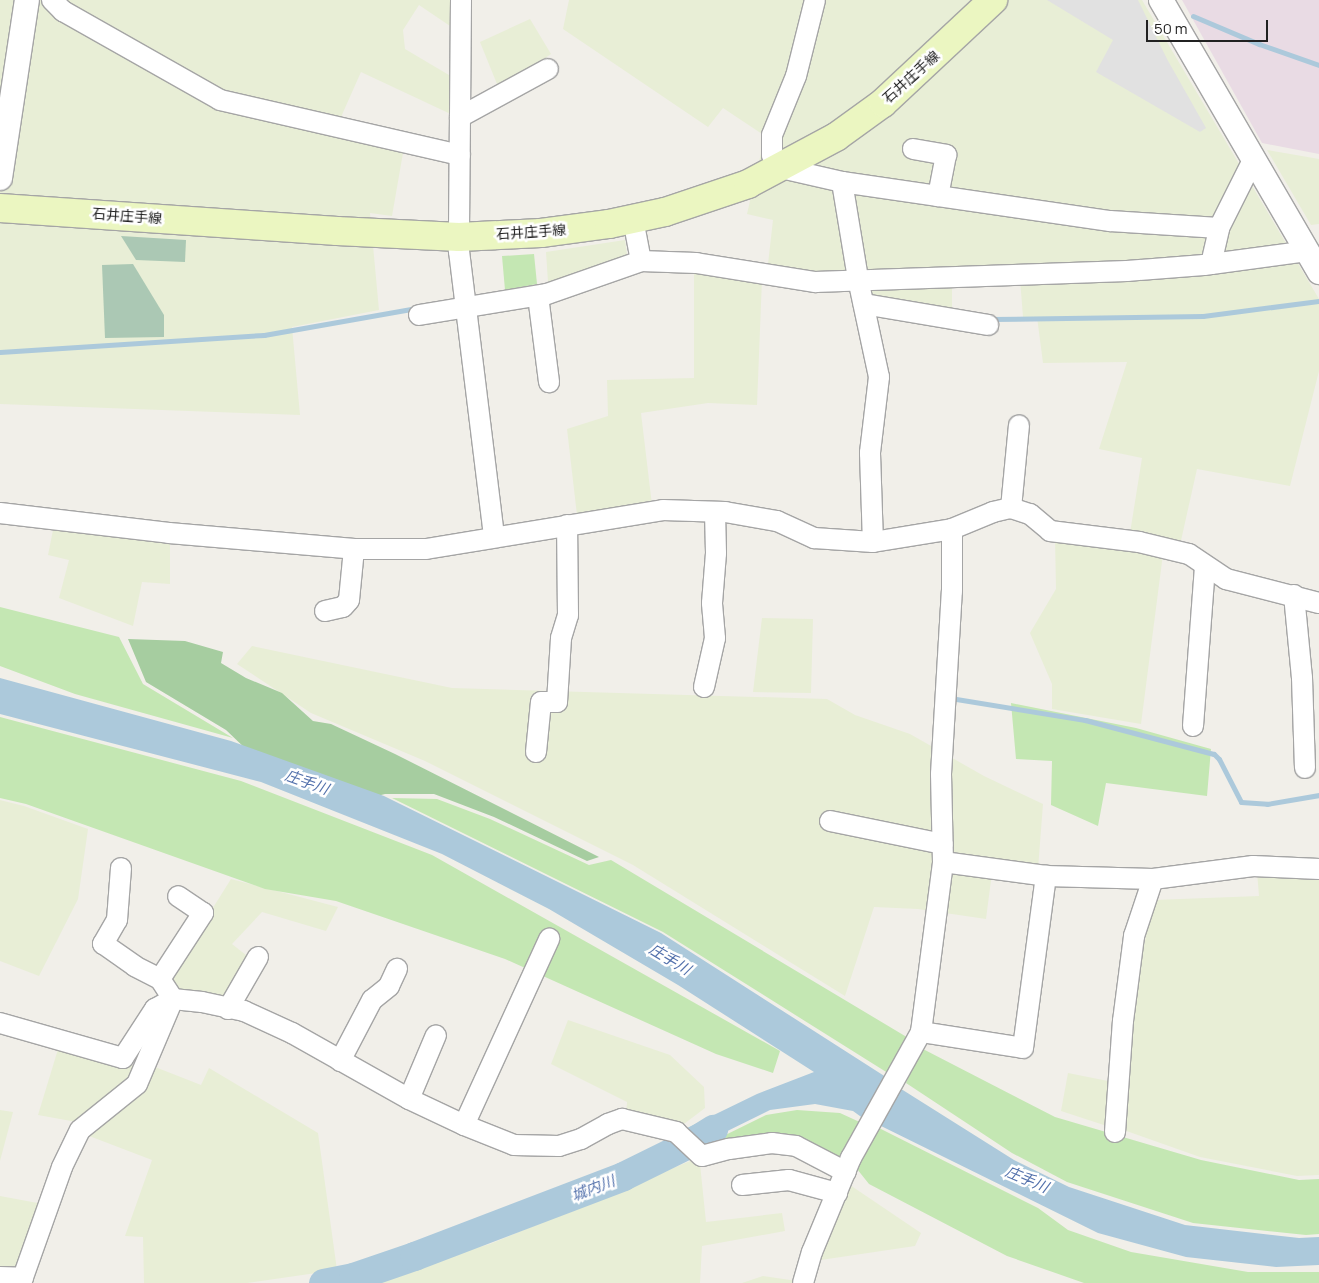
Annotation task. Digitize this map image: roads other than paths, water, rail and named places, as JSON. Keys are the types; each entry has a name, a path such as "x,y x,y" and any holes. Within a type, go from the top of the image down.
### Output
{"main road":[{"name":"石井庄手線","path":"0,208 337,231 458,236 542,232 633,219 704,200 748,184 836,137 883,103 993,0"}],"street":[{"path":"0,178 27,0"},
{"path":"52,0 64,11 220,100 460,155"},
{"path":"461,0 458,236 494,537"},
{"path":"815,0 796,76 772,136 772,154 781,168 842,182 1110,221 1219,228"},
{"path":"1160,0 1319,272"},
{"path":"460,118 548,69"},
{"path":"913,149 946,155 938,196"},
{"path":"1212,258 1219,228 1254,158"},
{"path":"842,182 858,279 879,377 870,453 873,542"},
{"path":"633,219 641,261"},
{"path":"419,315 538,296 641,261 696,263 815,282 1117,271 1212,258 1307,251"},
{"path":"538,296 549,382"},
{"path":"864,304 988,325"},
{"path":"1011,508 1019,425"},
{"path":"0,513 169,533 354,549 426,549 663,510 715,512 777,521 814,538 873,542 952,529 993,512 1011,508 1030,514 1050,530 1139,542 1189,554 1226,579 1319,603"},
{"path":"704,687 715,638 712,603 716,553 715,512"},
{"path":"536,752 541,702 557,702 560,638 568,615 567,525"},
{"path":"803,1283 812,1252 849,1165 912,1052 921,1032 943,853 941,774 952,591 952,529"},
{"path":"324,611 342,607 349,600 354,549"},
{"path":"1193,726 1205,564"},
{"path":"1294,595 1302,678 1305,768"},
{"path":"830,821 943,853 1046,876 1152,879 1253,866 1319,869"},
{"path":"121,868 117,920 103,944 135,966 160,979 173,999"},
{"path":"921,1032 1023,1048 1046,876"},
{"path":"1114,1132 1123,1022 1134,936 1152,879"},
{"path":"160,979 203,913 178,896"},
{"path":"464,1125 549,939"},
{"path":"228,1009 258,957"},
{"path":"340,1061 372,1000 389,986 397,969"},
{"path":"0,1023 123,1058 155,1009 173,999 202,1002 244,1011 292,1033 409,1099 464,1125 514,1145 559,1146 582,1139 608,1124 622,1119 676,1132 702,1156 729,1149 772,1143 796,1146 849,1165"},
{"path":"0,1277 22,1281 62,1167 80,1130 137,1084 173,999"},
{"path":"409,1099 436,1035"},
{"path":"742,1185 789,1180 837,1193"}],"water":[{"name":"庄手川","path":"0,678 231,741 384,796 661,933 889,1079 864,1119 853,1111 815,1104 770,1110 697,1146 683,1130 757,1094 814,1072 678,985 549,909 442,854 261,782 0,714"},
{"name":"庄手川","path":"898,1087 1014,1160 1069,1187 1185,1225 1299,1238 1319,1237 1319,1265 1276,1267 1186,1257 1098,1233 879,1125"}],"waterway":[{"path":"1193,16 1259,44 1319,65"},
{"path":"991,319 1203,316 1319,301"},
{"path":"0,352 264,335 417,308"},
{"path":"950,698 1085,720 1214,754 1219,759 1241,802 1267,804 1319,795"},
{"name":"城内川","path":"323,1283 353,1277 414,1256 623,1176 692,1142 713,1129"}]}
